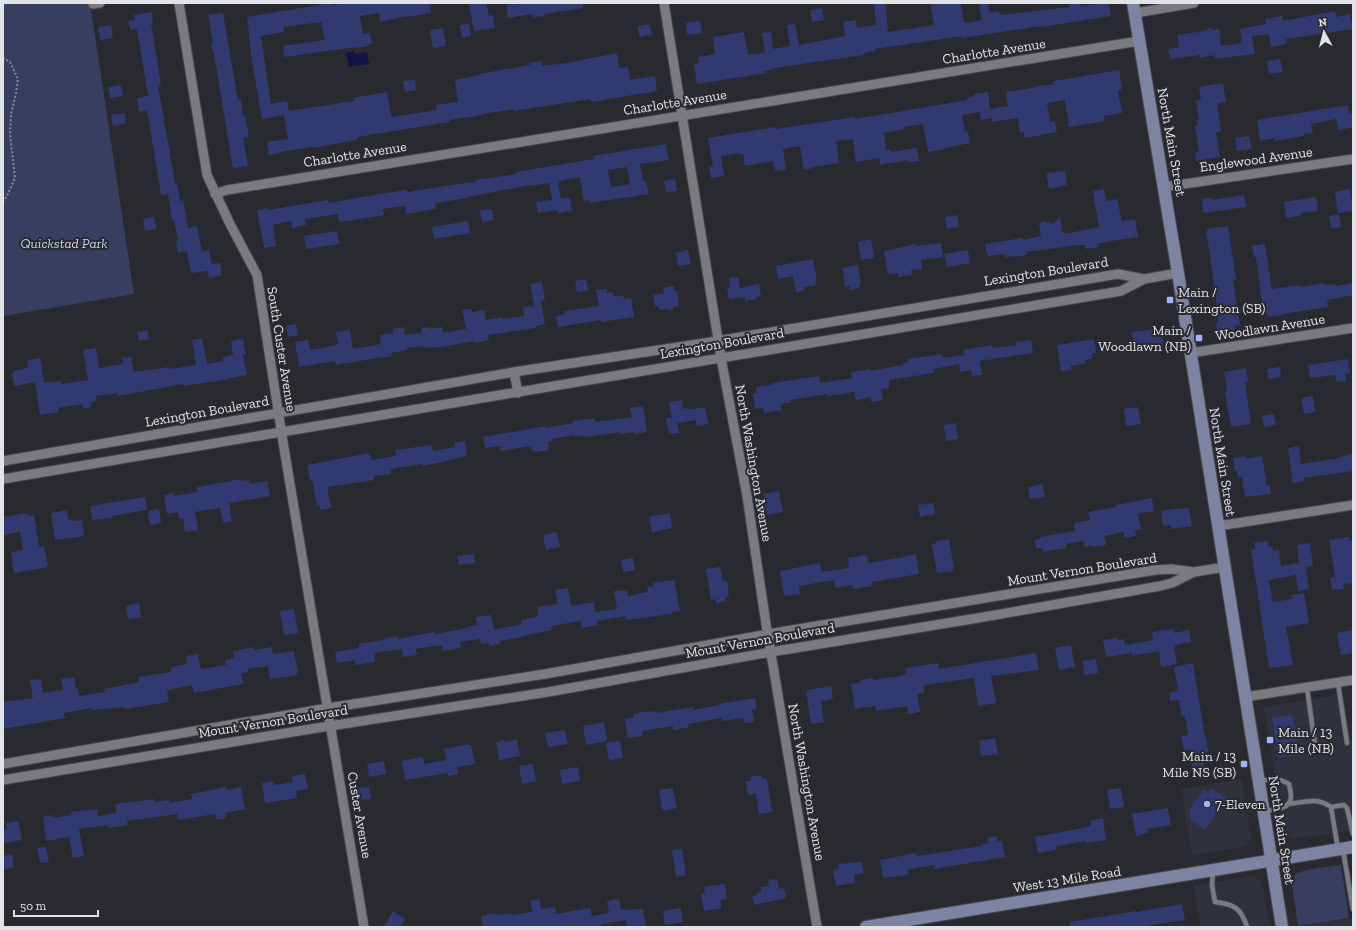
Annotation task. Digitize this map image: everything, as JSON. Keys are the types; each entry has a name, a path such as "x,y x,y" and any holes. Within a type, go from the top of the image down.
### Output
{"main road":[{"name":"North Main Street","path":"1134,8 1178,273 1282,927"},
{"name":"West 13 Mile Road","path":"866,927 1345,848"}],"street":[{"name":"South Custer Avenue","path":"179,3 207,175 256,275 328,708"},
{"name":"North Washington Avenue","path":"664,3 718,340 747,496 768,635 817,927"},
{"path":"1134,8 1194,3"},
{"name":"Charlotte Avenue","path":"215,194 227,190 1139,41"},
{"name":"Englewood Avenue","path":"1164,187 1353,159"},
{"name":"Lexington Boulevard","path":"3,479 1122,291 1144,279 1178,273"},
{"name":"Lexington Boulevard","path":"3,461 514,372 1118,274 1144,279"},
{"path":"929,305 932,323"},
{"name":"Woodlawn Avenue","path":"1190,353 1353,328"},
{"path":"514,372 518,393"},
{"path":"69,450 72,467"},
{"path":"1218,526 1353,505"},
{"name":"Mount Vernon Boulevard","path":"3,764 328,708 545,674 1155,570 1171,569 1194,572 1225,567"},
{"name":"Mount Vernon Boulevard","path":"3,780 548,692 771,652 978,618 1160,586 1172,583 1194,572"},
{"path":"975,601 978,618"},
{"path":"545,674 548,692"},
{"path":"1245,697 1353,680"},
{"name":"Custer Avenue","path":"328,708 364,927"}],"lane":[{"path":"1338,683 1347,743"},
{"path":"1307,688 1315,745"},
{"path":"1259,781 1273,778 1289,784 1292,799 1289,804"},
{"path":"1264,812 1278,809 1289,804 1315,800 1324,802 1331,807 1345,848 1353,909"},
{"path":"1331,807 1344,805 1347,808 1353,834"},
{"path":"1213,869 1212,885 1215,902 1226,903 1237,908 1243,914 1247,927"}],"path":[{"path":"3,58 10,62 18,80 10,120 10,134 15,178 3,202"}],"shaded area":[{"path":"354,51 354,54 367,52 369,64 349,67 346,53"},
{"path":"1343,694 1353,751 1353,830 1293,839 1287,836 1283,829 1264,707"},
{"path":"1242,779 1251,838 1246,846 1192,856 1181,789"},
{"path":"1251,876 1261,881 1270,927 1200,927 1194,886"},
{"path":"1353,918 1353,927 1298,927 1298,926"}],"green space":[{"name":"Quickstad Park","path":"3,3 90,3 134,294 3,316"},
{"path":"1341,865 1349,918 1298,926 1292,885 1292,879 1294,876 1302,871"}],"building":[{"path":"331,3 332,5 352,3 430,3 431,13 407,16 380,22 379,13 360,16 363,34 370,32 372,44 368,44 369,46 356,48 284,57 283,46 325,40 321,22 283,27 284,32 261,36 271,104 287,101 289,111 354,101 353,98 387,92 392,117 437,110 436,105 458,102 455,80 530,65 529,63 541,61 542,66 567,63 617,53 619,68 628,67 630,80 655,76 657,91 591,102 591,99 514,111 514,109 482,114 483,115 449,120 450,122 357,137 357,140 269,155 267,142 288,139 284,115 262,119 252,61 247,17"},
{"path":"469,3 486,3 489,16 493,15 495,28 474,31"},
{"path":"517,3 517,5 532,3 583,3 583,8 545,14 545,16 533,17 532,14 508,18 506,5"},
{"path":"886,3 888,32 934,25 930,3 961,3 964,22 966,23 982,20 979,3 988,3 990,13 999,11 1000,15 1070,7 1069,3 1080,3 1081,6 1109,3 1111,16 1041,27 962,38 962,36 875,49 875,51 864,53 864,55 781,67 764,71 765,73 697,84 694,64 699,63 698,57 715,54 713,37 744,32 748,55 765,53 762,33 771,32 773,49 790,46 787,25 795,24 799,45 845,36 843,22 856,20 857,28 876,25 874,4"},
{"path":"822,8 824,20 812,22 810,10"},
{"path":"1335,11 1336,17 1350,14 1353,29 1286,39 1286,44 1271,47 1269,34 1252,36 1255,54 1214,59 1214,55 1200,58 1200,55 1170,59 1168,49 1179,47 1177,35 1204,31 1212,28 1212,30 1219,29 1221,46 1242,43 1240,29 1266,24 1265,19 1282,16 1283,21"},
{"path":"152,12 153,22 151,23 161,85 158,85 175,184 177,184 180,201 183,200 188,228 197,226 202,252 209,250 212,264 220,263 222,275 209,278 208,271 191,273 187,251 178,253 176,241 178,240 174,221 172,221 168,194 161,195 147,110 139,112 137,98 148,96 137,29 130,30 128,21 135,20 134,15"},
{"path":"223,13 238,100 241,99 243,116 245,115 249,137 243,138 248,166 233,168 214,53 211,44 213,44 208,15"},
{"path":"700,21 702,33 687,35 686,23"},
{"path":"469,24 471,36 462,38 460,25"},
{"path":"650,24 652,35 639,37 638,26"},
{"path":"111,25 113,38 100,40 98,27"},
{"path":"443,28 446,46 433,48 430,30"},
{"path":"1280,59 1283,72 1269,74 1267,61"},
{"path":"1119,70 1122,91 1118,91 1122,113 1104,116 1105,121 1069,127 1065,100 1047,103 1050,122 1055,121 1057,132 1025,138 1024,132 1020,133 1018,118 992,122 992,118 981,120 980,112 962,115 965,132 968,131 970,143 945,149 928,152 923,124 904,127 904,129 884,133 886,150 891,150 891,152 917,148 919,161 909,162 908,160 880,165 879,158 856,162 853,139 836,141 839,163 812,167 813,168 804,170 800,146 783,149 786,170 775,171 773,161 745,166 743,154 739,155 739,153 721,156 724,176 711,178 709,167 713,166 708,138 775,127 776,129 855,117 855,119 967,100 967,98 974,96 974,94 988,92 990,109 1008,106 1006,92 1054,84 1053,81"},
{"path":"415,80 416,90 405,92 403,81"},
{"path":"1223,83 1226,102 1217,103 1221,132 1216,132 1220,157 1196,161 1195,152 1199,152 1195,126 1198,125 1197,120 1199,120 1196,101 1201,100 1199,87"},
{"path":"121,85 123,96 110,98 108,87"},
{"path":"1348,105 1349,114 1353,113 1353,127 1338,130 1336,119 1311,124 1313,133 1304,134 1304,136 1275,141 1275,138 1260,141 1257,120"},
{"path":"125,113 126,123 113,126 111,115"},
{"path":"1249,136 1252,149 1237,151 1235,138"},
{"path":"666,144 669,160 640,164 643,181 646,181 649,194 589,203 589,200 584,201 580,177 558,181 561,199 570,197 572,211 559,213 558,210 538,213 536,202 552,200 549,183 530,185 468,198 435,203 436,209 406,214 405,206 403,206 383,209 384,215 354,220 339,222 338,214 305,219 306,225 292,228 291,221 273,225 276,246 264,248 257,210 268,208 268,210 328,200 329,203 406,190 407,192 475,182 475,180 517,174 516,172 594,159 593,156","holes":["627,167 630,184 611,187 608,170"]},
{"path":"1065,171 1067,185 1049,189 1046,173"},
{"path":"675,179 677,191 666,192 664,181"},
{"path":"1104,189 1106,201 1117,199 1122,221 1135,219 1138,237 1105,242 1097,244 1098,247 1086,249 1085,245 1079,245 1026,252 1027,255 1015,257 1005,257 1004,254 988,256 985,244 1022,238 1023,240 1041,236 1039,225 1043,221 1053,224 1060,217 1062,233 1064,232 1065,234 1099,227 1093,191"},
{"path":"1350,189 1353,211 1338,213 1335,192"},
{"path":"1244,195 1246,207 1203,213 1202,199 1211,198 1212,200"},
{"path":"1316,197 1318,211 1302,213 1302,215 1286,218 1284,202"},
{"path":"492,209 494,220 482,222 480,210"},
{"path":"1339,214 1341,227 1331,228 1329,216"},
{"path":"957,215 959,227 947,229 945,217"},
{"path":"154,217 157,229 145,231 143,219"},
{"path":"468,221 470,233 434,239 432,227"},
{"path":"1228,226 1236,280 1233,280 1240,325 1234,326 1235,331 1217,333 1216,323 1218,323 1216,299 1206,229"},
{"path":"337,231 339,244 306,249 304,236"},
{"path":"871,239 874,258 861,260 858,242"},
{"path":"941,243 943,257 921,260 922,269 911,270 912,275 898,277 898,273 888,274 884,251 916,244 916,246"},
{"path":"1265,244 1272,289 1299,285 1300,287 1324,283 1325,285 1335,284 1336,286 1352,283 1353,295 1327,300 1328,307 1267,317 1265,302 1262,303 1256,257 1254,257 1252,246"},
{"path":"688,250 691,264 678,266 676,253"},
{"path":"968,250 970,263 947,267 944,254"},
{"path":"813,259 817,281 815,281 816,285 804,287 804,291 796,292 793,276 778,279 776,266"},
{"path":"858,265 861,284 859,285 859,288 850,290 849,286 845,287 842,268"},
{"path":"738,277 740,288 759,284 761,296 756,297 756,299 745,301 745,297 729,299 727,288 730,287 729,278"},
{"path":"586,279 588,290 577,292 575,281"},
{"path":"542,282 545,300 541,301 545,324 536,326 536,328 488,335 489,340 475,343 475,341 435,348 424,348 424,346 407,348 407,350 391,353 392,356 383,358 336,365 335,361 299,367 295,342 308,340 310,350 333,346 338,344 336,332 350,330 353,349 381,344 380,335 393,333 393,329 404,327 405,335 422,333 421,328 430,327 430,329 442,327 443,333 466,329 462,310 472,309 472,312 484,310 486,320 502,317 502,319 524,316 523,307 534,306 530,284"},
{"path":"674,286 674,291 677,291 679,306 674,307 671,311 668,309 659,310 658,306 655,307 653,295 664,293 663,288"},
{"path":"607,289 607,293 613,292 614,297 623,295 624,299 631,298 634,317 601,322 601,320 558,327 556,316 565,314 565,311 599,306 596,290"},
{"path":"296,324 298,335 288,337 286,326"},
{"path":"1156,329 1156,332 1161,331 1163,345 1135,350 1132,332"},
{"path":"147,330 149,339 139,341 137,332"},
{"path":"202,338 207,364 223,361 222,357 233,355 231,341 243,339 246,355 243,355 247,375 184,386 183,384 118,396 118,393 96,396 97,401 91,402 91,407 83,409 82,404 58,408 58,412 40,415 35,382 14,386 13,371 28,368 27,360 40,358 44,383 61,381 61,384 88,380 83,350 96,348 99,368 123,364 122,358 131,357 134,372 196,365 192,340"},
{"path":"1094,339 1096,353 1092,353 1093,358 1085,360 1086,363 1071,366 1071,370 1061,371 1057,345"},
{"path":"1031,340 1033,353 980,361 982,375 972,376 971,370 960,372 959,364 934,369 934,373 889,380 889,388 881,389 883,400 871,402 871,397 856,400 854,392 827,396 827,394 790,400 791,402 781,404 782,410 764,413 763,408 755,409 753,394 757,393 756,387 772,385 772,383 819,376 820,383 852,378 851,372 870,369 870,371 903,365 903,363 908,362 907,359 942,354 943,358 964,355 963,350 992,345 993,348 1016,345 1016,342"},
{"path":"1348,359 1350,373 1345,374 1346,381 1337,382 1335,375 1310,378 1308,365"},
{"path":"1280,367 1281,377 1268,379 1267,369"},
{"path":"1246,368 1248,382 1245,382 1251,424 1231,427 1225,392 1227,391 1224,372"},
{"path":"1313,396 1315,412 1304,414 1301,398"},
{"path":"682,400 683,409 688,408 689,410 705,407 708,424 697,426 696,420 677,423 679,433 669,434 666,418 672,418 669,402"},
{"path":"643,406 647,432 620,434 620,432 586,437 575,437 575,435 552,439 553,441 548,442 549,450 535,452 532,451 531,446 501,451 500,446 485,448 483,437 546,426 546,428 587,419 595,419 595,422 632,417 630,408"},
{"path":"1138,407 1141,424 1126,426 1124,409"},
{"path":"1274,414 1276,425 1264,427 1262,416"},
{"path":"956,423 958,439 946,441 944,425"},
{"path":"465,441 467,456 422,466 422,464 390,469 391,474 374,476 374,480 327,487 331,508 320,510 320,506 317,506 312,480 310,480 307,465 370,453 371,460 396,456 395,450 432,445 433,451 455,447 454,443"},
{"path":"1299,446 1301,464 1340,458 1353,454 1353,471 1303,478 1304,481 1293,483 1288,448"},
{"path":"1246,456 1247,459 1262,456 1267,486 1270,485 1271,494 1245,497 1242,477 1238,477 1237,470 1235,471 1233,458"},
{"path":"242,479 242,481 249,480 250,484 267,481 270,496 229,503 232,521 223,523 220,508 195,512 198,530 185,532 183,518 179,519 178,512 167,514 164,495 174,493 174,496 198,492 197,487"},
{"path":"1042,484 1045,497 1030,499 1028,487"},
{"path":"779,491 783,512 767,515 763,494"},
{"path":"145,497 147,510 112,516 112,518 92,520 90,506"},
{"path":"1152,498 1154,511 1138,514 1141,530 1135,530 1136,536 1124,538 1124,532 1104,536 1106,545 1092,547 1092,545 1085,547 1084,541 1066,544 1066,548 1050,551 1043,552 1042,548 1036,548 1035,540 1040,539 1040,537 1075,531 1074,523 1090,520 1088,512"},
{"path":"933,503 935,514 920,517 918,505"},
{"path":"1189,508 1192,526 1171,529 1171,525 1163,526 1161,511"},
{"path":"159,509 161,523 150,525 148,511"},
{"path":"67,510 68,520 82,520 84,536 55,540 51,513"},
{"path":"27,513 28,516 34,515 39,547 44,546 48,567 14,573 11,552 23,550 20,532 3,535 3,517"},
{"path":"670,513 672,528 652,532 649,517"},
{"path":"557,532 560,547 546,550 543,535"},
{"path":"1349,537 1350,541 1353,540 1353,583 1343,584 1344,589 1332,590 1330,578 1335,577 1329,540"},
{"path":"949,539 954,571 937,573 932,544 936,543 936,541"},
{"path":"1268,541 1269,547 1272,546 1273,551 1279,550 1281,566 1299,563 1297,545 1310,543 1313,566 1306,567 1309,589 1298,591 1296,575 1269,580 1273,602 1292,599 1291,595 1304,593 1309,623 1286,627 1293,665 1269,668 1251,550 1255,549 1254,543"},
{"path":"474,554 475,563 459,565 457,556"},
{"path":"916,554 919,574 871,582 872,586 853,589 852,585 835,588 834,580 799,586 800,594 784,596 780,571 820,563 822,572 849,568 848,558 867,555 868,563"},
{"path":"633,558 635,570 623,572 621,560"},
{"path":"720,567 723,582 727,581 729,597 725,597 726,601 716,603 716,599 711,600 706,569"},
{"path":"674,580 680,611 672,612 672,614 626,620 625,616 597,621 597,625 582,628 581,621 551,626 552,630 500,641 500,644 489,646 489,643 481,644 480,639 460,642 461,648 443,651 442,645 416,649 417,655 403,657 402,649 374,653 375,662 355,665 355,660 337,663 335,652 359,648 358,644 398,636 398,639 434,632 435,634 468,628 467,627 477,625 476,617 491,615 494,630 522,624 521,620 538,616 537,607 558,604 555,590 568,588 571,606 594,602 595,612 617,609 614,591 627,590 628,596 648,592 647,587 654,586 653,583"},
{"path":"139,603 141,617 128,619 126,606"},
{"path":"294,609 298,633 284,635 280,611"},
{"path":"1173,629 1174,633 1189,630 1191,642 1174,645 1177,664 1161,667 1159,651 1132,656 1132,653 1106,657 1103,640 1117,638 1118,640 1124,639 1125,645 1153,640 1152,632"},
{"path":"1353,630 1353,653 1341,655 1337,633"},
{"path":"1071,645 1075,667 1059,670 1055,648"},
{"path":"254,647 254,650 272,647 273,654 294,651 298,675 270,679 268,666 247,669 248,672 241,673 243,684 194,693 192,685 167,691 169,702 125,709 125,707 93,710 92,708 64,713 65,718 3,729 3,702 33,698 30,680 41,679 43,693 63,690 61,679 74,677 79,696 105,692 105,689 139,682 138,677 171,672 171,667 187,664 186,656 198,654 201,669 226,665 225,660 234,658 233,651"},
{"path":"1036,653 1039,670 991,676 996,703 978,706 974,678 924,685 924,693 917,694 920,712 908,714 907,706 876,711 875,706 855,709 851,684 861,682 861,680 902,676 906,674 906,668 938,663 939,669"},
{"path":"1096,659 1098,673 1084,675 1083,661"},
{"path":"1193,663 1208,752 1202,753 1204,768 1193,770 1189,749 1184,750 1181,736 1188,735 1185,716 1182,716 1179,700 1170,701 1169,693 1178,691 1174,667"},
{"path":"831,686 833,699 821,701 824,722 811,724 806,692 809,692 808,690"},
{"path":"755,698 757,709 752,710 754,722 744,723 743,718 722,721 721,718 688,724 689,727 673,730 673,726 642,731 643,736 628,738 625,719 633,718 633,714 649,711 657,711 657,713 693,707 693,710"},
{"path":"1292,715 1299,755 1278,758 1272,718"},
{"path":"604,722 607,741 586,745 583,726"},
{"path":"565,730 568,744 548,747 545,733"},
{"path":"995,738 998,754 981,756 979,741"},
{"path":"517,739 520,756 499,760 496,742 504,740 505,742"},
{"path":"620,741 623,758 609,760 606,743"},
{"path":"469,744 471,745 475,764 457,767 458,774 448,776 448,773 405,780 402,761 423,757 424,764 446,760 444,749"},
{"path":"384,761 386,774 369,777 367,764"},
{"path":"533,764 536,781 522,784 519,766"},
{"path":"578,767 580,781 562,784 560,770"},
{"path":"305,774 308,789 296,791 297,798 265,803 262,783 274,781 274,785 293,782 292,776"},
{"path":"761,775 762,779 767,778 772,812 759,814 756,793 748,795 746,781 751,781 750,777"},
{"path":"226,787 226,790 241,787 245,809 225,813 226,818 217,820 215,814 178,820 177,814 127,821 128,825 109,828 108,825 79,829 84,856 73,858 69,837 46,841 43,817 52,815 53,818 71,815 71,812 97,809 98,816 117,813 115,804 154,799 154,802 169,800 169,803 192,799 191,794"},
{"path":"369,787 371,799 360,800 358,788"},
{"path":"673,788 677,808 662,811 659,790"},
{"path":"1121,788 1124,807 1110,809 1107,790"},
{"name":"7-Eleven","path":"1210,788 1226,798 1205,830 1191,820 1189,810 1203,790 1208,793"},
{"path":"1168,808 1171,825 1147,829 1148,833 1136,836 1132,814"},
{"path":"1103,818 1106,840 1086,843 1085,841 1057,846 1057,849 1055,850 1038,853 1035,837 1091,826 1090,821"},
{"path":"18,821 22,840 3,843 3,830 7,829 6,823"},
{"path":"997,836 997,842 1002,841 1005,857 934,869 934,865 907,870 908,875 883,878 880,860 916,853 917,856 982,846 982,844 988,843 987,838"},
{"path":"46,847 49,862 40,863 37,848"},
{"path":"682,849 686,875 676,877 672,850"},
{"path":"12,854 14,868 3,869 3,856"},
{"path":"862,862 864,873 854,875 855,883 836,886 833,870 839,869 838,864"},
{"path":"777,879 779,889 784,888 786,898 754,905 752,896 758,895 757,893 761,892 761,887 769,886 768,880"},
{"path":"725,884 727,899 720,900 722,908 704,911 701,894 705,893 704,887"},
{"path":"539,899 541,909 555,907 556,914 590,908 592,916 609,913 607,901 619,899 621,910 643,909 646,926 627,927 626,920 602,924 602,927 483,927 481,916 495,913 496,915 511,913 512,915 532,912 530,901"},
{"path":"1182,904 1185,920 1145,926 1146,927 1070,927 1070,922"},
{"path":"681,908 683,922 665,925 663,911"},
{"path":"393,911 405,919 400,927 384,927"}],"place":[{"name":"Main / Lexington (SB)","path":"1170,300"},
{"name":"Main / Woodlawn (NB)","path":"1199,338"},
{"name":"Main / 13 Mile (NB)","path":"1270,740"},
{"name":"Main / 13 Mile NS (SB)","path":"1244,764"},
{"name":"7-Eleven","path":"1207,804"}]}
